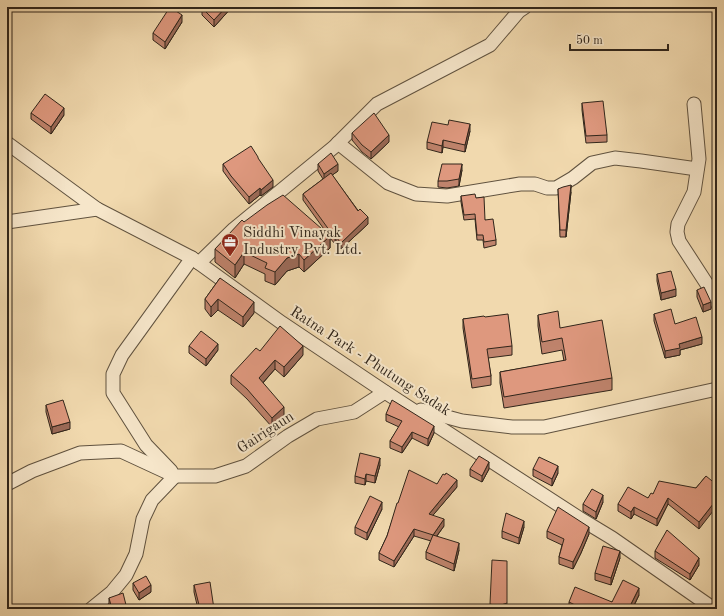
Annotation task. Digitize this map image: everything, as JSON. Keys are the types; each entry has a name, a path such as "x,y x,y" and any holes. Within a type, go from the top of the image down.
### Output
{"street":[{"path":"175,476 146,445 113,393 113,374 122,355 196,261 338,143 377,104 490,45 519,11 525,7"},
{"path":"694,104 699,158 694,192 678,224 677,232 679,241 714,295 717,303"},
{"name":"Ratna Park - Phutung Sadak","path":"7,143 96,209 196,261 282,324 612,538 714,609"},
{"path":"338,143 388,183 416,194 424,195 447,196 520,184 535,184 546,188 556,188 573,178 592,163 616,158 697,169"},
{"path":"7,222 96,209"},
{"path":"408,407 462,421 512,427 544,427 717,389"},
{"name":"Gairigaun","path":"175,476 215,476 246,466 288,436 317,420 354,412 386,392"},
{"path":"7,484 32,471 80,453 120,451 175,476"},
{"path":"91,609 112,592 126,575 136,554 143,519 152,500 175,476"}],"building":[{"path":"170,7 182,15 165,42 153,33"},
{"path":"226,7 214,20 202,8"},
{"path":"45,94 64,108 51,127 31,113"},
{"path":"603,101 607,135 586,136 582,103"},
{"path":"374,113 389,135 371,152 362,145 352,133"},
{"path":"449,120 470,124 465,145 443,140 442,146 427,142 432,122 448,125"},
{"path":"251,146 273,180 261,190 260,188 249,197 223,164"},
{"path":"331,153 338,164 324,174 318,164"},
{"path":"442,164 462,164 459,179 438,181"},
{"path":"331,173 358,211 360,209 368,217 341,243 336,237 335,238 303,194"},
{"path":"571,185 566,230 560,230 558,189"},
{"path":"475,194 476,198 484,197 485,220 493,219 496,240 484,242 483,235 477,235 475,214 464,215 461,196"},
{"path":"283,195 330,236 304,260 299,254 287,258 275,272 265,268 267,263 244,252 235,265 215,249 242,220 244,222"},
{"path":"671,271 676,289 661,293 657,274"},
{"path":"220,278 254,302 243,317 218,299 211,307 205,299"},
{"path":"704,287 711,302 703,305 697,290"},
{"path":"671,309 675,324 696,317 702,337 679,344 680,348 665,351 654,314"},
{"path":"558,311 560,328 602,320 612,378 504,397 500,372 566,360 562,338 542,342 538,315"},
{"path":"508,314 512,346 487,349 491,376 472,379 463,319"},
{"path":"280,326 303,346 284,367 275,360 259,378 284,407 272,418 247,389 231,375 256,348 260,351"},
{"path":"201,331 218,344 206,359 189,346"},
{"path":"8,387 10,402 7,402"},
{"path":"63,400 70,422 52,427 46,405"},
{"path":"392,400 434,426 428,439 412,432 402,447 390,441 402,421 386,414"},
{"path":"360,453 380,458 375,476 366,474 365,479 355,476"},
{"path":"479,456 489,462 482,476 470,469"},
{"path":"539,457 558,466 552,479 533,469"},
{"path":"409,470 437,484 443,474 445,475 446,473 457,480 429,514 444,519 433,535 414,529 394,561 379,553 387,536"},
{"path":"706,476 717,485 717,499 699,522 668,498 657,519 634,507 631,512 618,504 628,487 648,498 651,493 653,494 659,481 696,488"},
{"path":"592,489 603,495 596,512 583,504"},
{"path":"370,496 382,502 367,533 355,527"},
{"path":"558,507 589,527 573,562 559,557 564,539 547,531"},
{"path":"506,513 524,521 519,538 502,531"},
{"path":"667,530 699,558 690,574 655,551"},
{"path":"433,535 459,543 454,564 426,552"},
{"path":"603,546 620,551 611,578 595,573"},
{"path":"492,560 507,561 507,603 498,606 490,604"},
{"path":"146,576 151,585 139,593 133,583"},
{"path":"623,580 639,588 631,604 640,609 583,609 569,602 575,587 612,602"},
{"path":"210,582 214,609 200,609 194,585"},
{"path":"123,593 127,609 112,609 109,598"}],"place":[{"name":"Siddhi Vinayak Industry Pvt. Ltd.","path":"230,257"}]}
